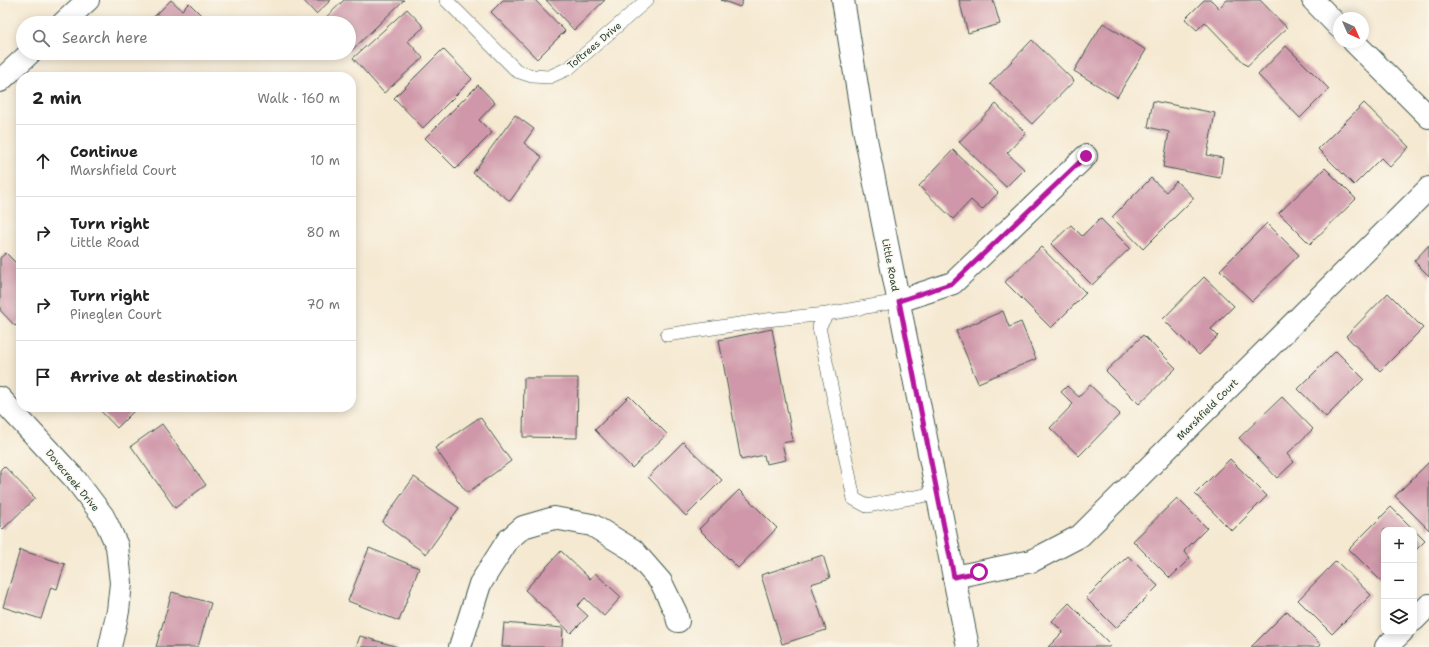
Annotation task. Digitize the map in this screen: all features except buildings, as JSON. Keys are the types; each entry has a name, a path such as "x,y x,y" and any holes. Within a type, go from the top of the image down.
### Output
{"street":[{"path":"71,16 88,0"},
{"name":"Little Road","path":"843,0 864,129 968,647"},
{"path":"1312,0 1333,21"},
{"path":"1360,48 1429,117"},
{"path":"0,80 22,60"},
{"path":"899,301 953,283 1086,156"},
{"name":"Marshfield Court","path":"954,577 1032,561 1080,536 1429,188"},
{"name":"Dovecreek Drive","path":"0,398 75,479 103,516 117,546 121,583 118,611 110,647"},
{"path":"460,647 480,584 508,540 522,527 554,518 592,525 633,550 661,582 676,613 678,621"},
{"path":"1417,617 1429,605"},
{"path":"1386,647 1399,635"}],"lane":[{"name":"Toftrees Drive","path":"446,0 517,71 532,76 543,77 549,77 569,68 647,0"},
{"path":"667,335 766,320 827,314 899,301"},
{"path":"827,314 819,326 854,500 867,506 937,493"}],"route":[{"path":"979,572 954,577 899,301 953,283 1086,156"}]}
